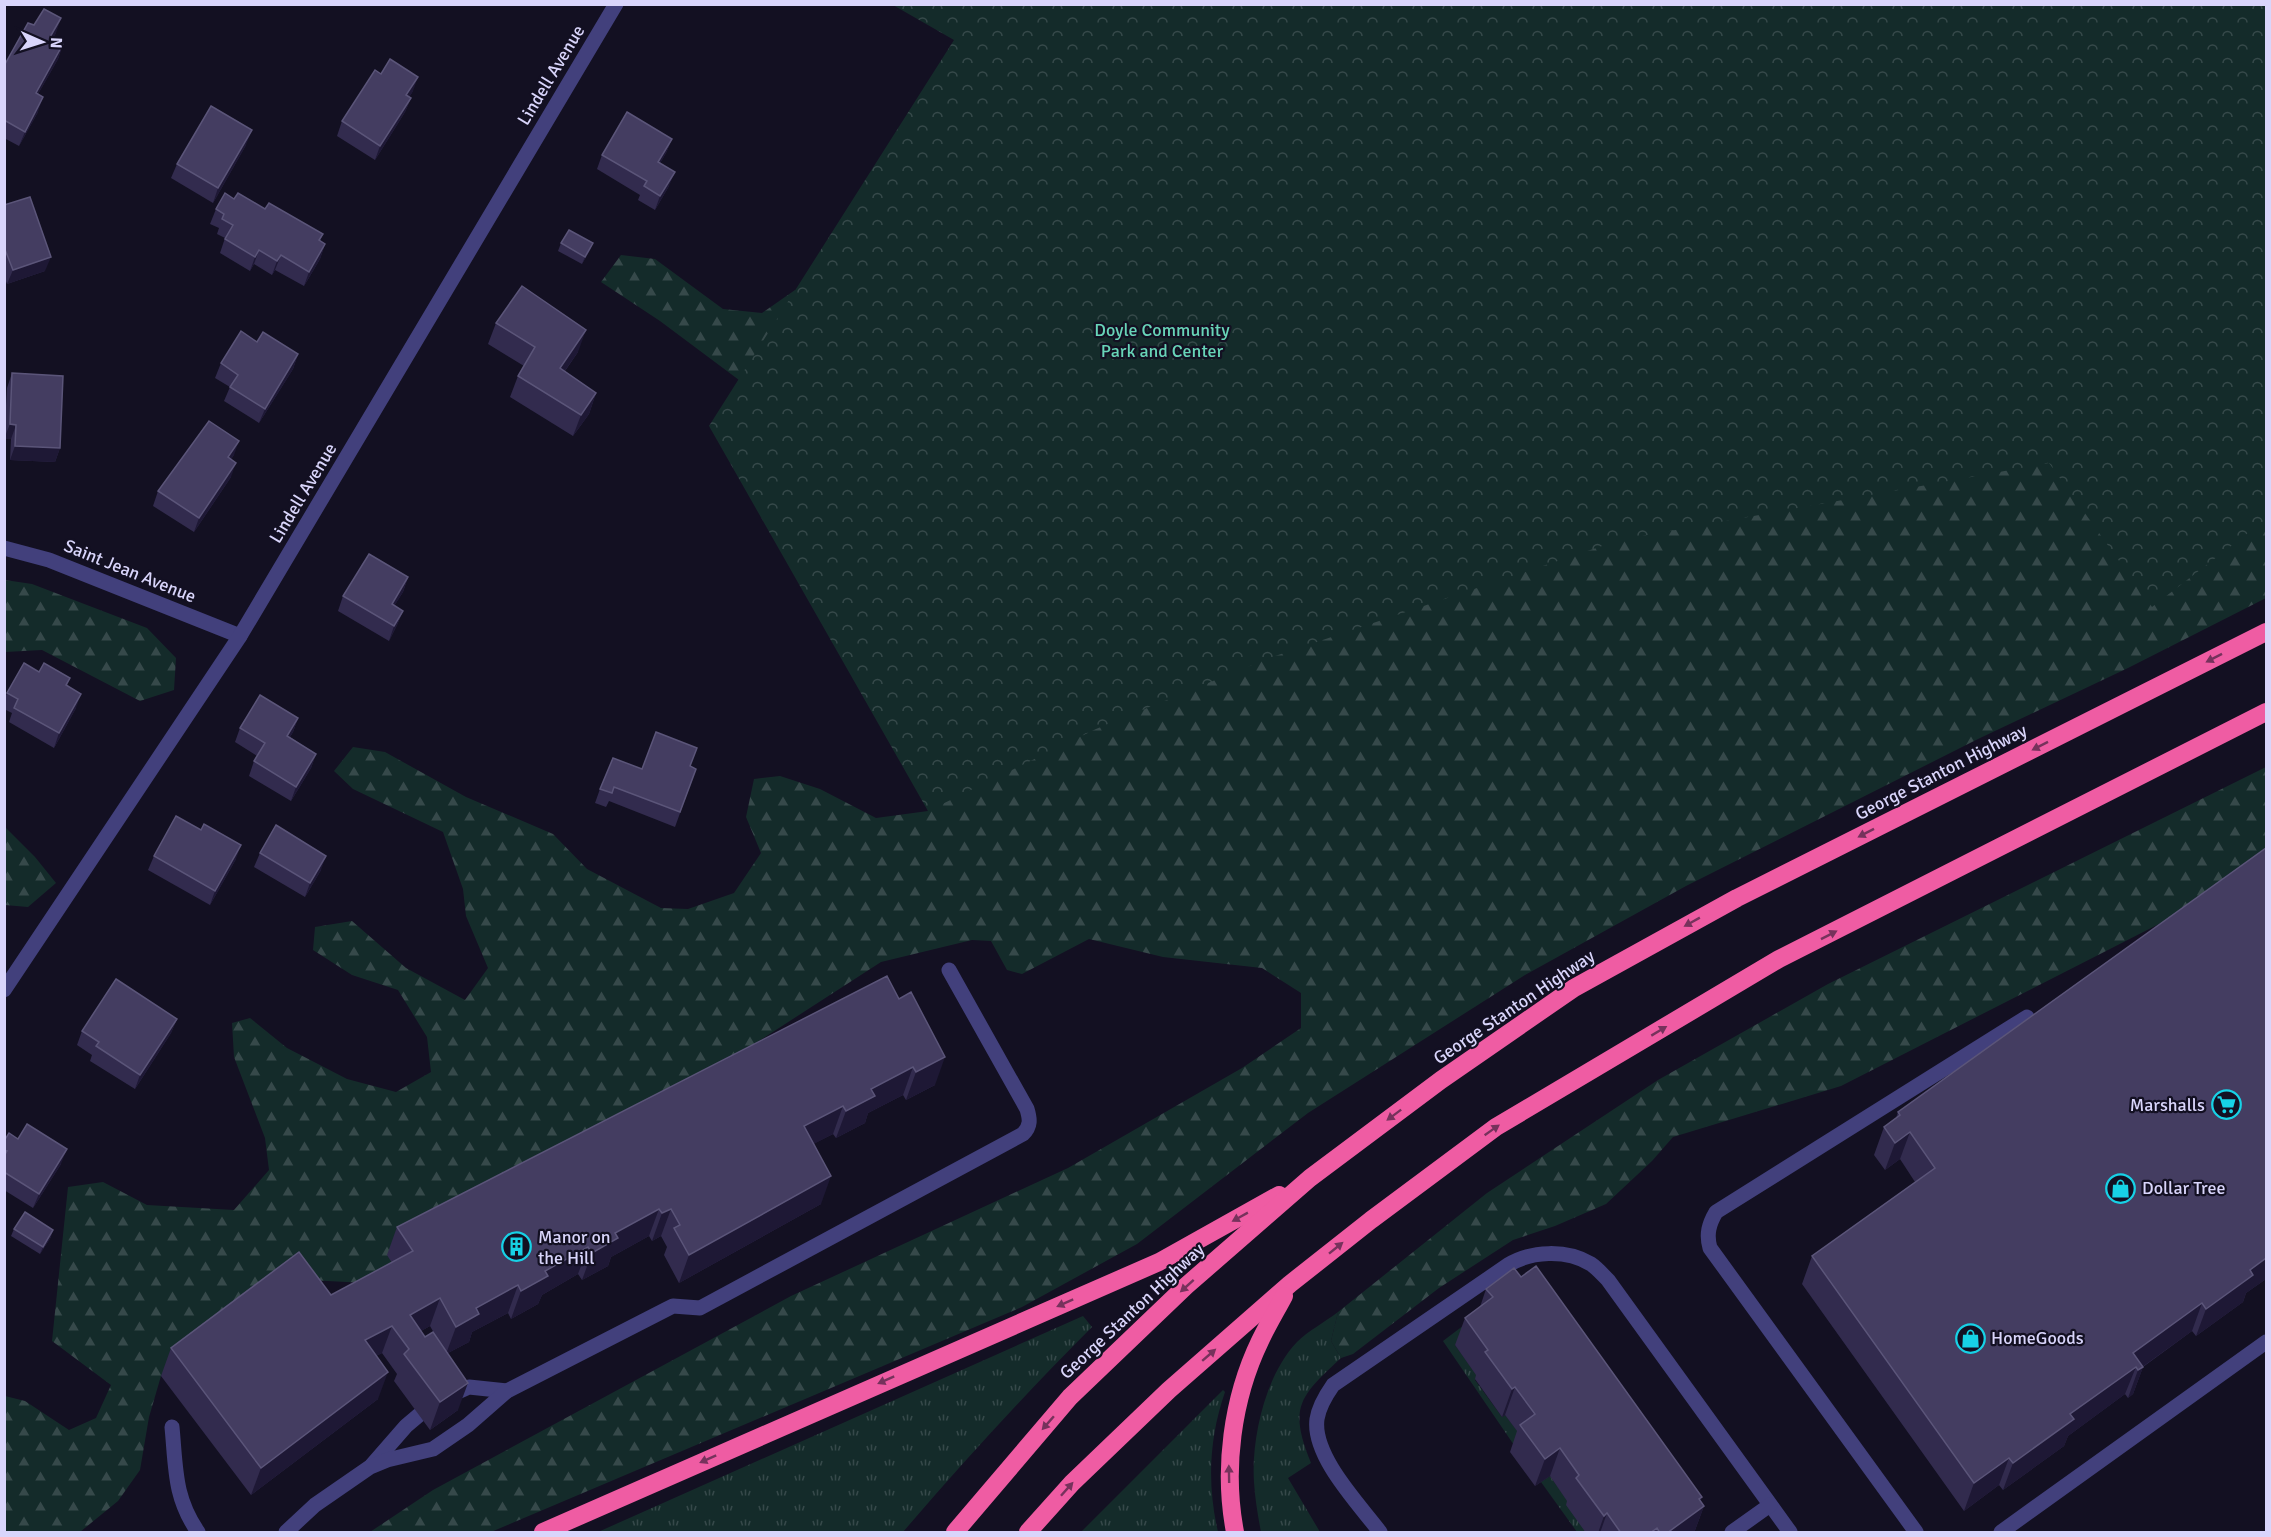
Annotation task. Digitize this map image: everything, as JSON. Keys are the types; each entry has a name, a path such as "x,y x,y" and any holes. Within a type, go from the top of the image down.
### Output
{"highway":[{"name":"George Stanton Highway","path":"955,1533 1070,1397 1186,1286 1310,1178 1441,1080 1574,988 1737,898 2266,632"},
{"path":"1028,1533 1072,1483 1169,1390 1290,1284 1371,1220 1496,1127 1779,959 2266,712"},
{"path":"543,1533 1159,1262 1310,1178"},
{"path":"1235,1533 1230,1484 1232,1434 1243,1388 1259,1343 1290,1284"}],"street":[{"name":"Lindell Avenue","path":"4,990 240,636 616,4"},
{"name":"Saint Jean Avenue","path":"4,548 49,560 240,636"},
{"path":"286,1533 315,1504 370,1467 387,1460 433,1449 468,1425 507,1391 673,1306 700,1308 1023,1134 1028,1129 1030,1119 1027,1109 949,970"},
{"path":"1916,1533 1710,1248 1707,1238 1709,1223 1716,1212 2027,1017"},
{"path":"1380,1533 1328,1463 1317,1432 1317,1418 1322,1402 1333,1385 1508,1264 1519,1258 1539,1254 1557,1254 1580,1259 1592,1265 1608,1280 1790,1533"},
{"path":"2001,1533 2266,1342"},
{"path":"449,1396 469,1386 507,1391"},
{"path":"370,1467 406,1426 419,1415"},
{"path":"172,1427 177,1487 187,1516 198,1533"},
{"path":"1732,1533 1770,1505"}],"green space":[{"name":"Doyle Community Park and Center","path":"893,5 2266,5 2266,519 2152,607 2049,463 1620,540 1269,658 1096,729 928,811 709,426 954,40"},
{"path":"621,255 655,259 723,309 762,313 795,290 2266,269 2266,598 1686,886 1525,975 1308,1113 1137,1244 1022,1307 491,1532 370,1532 433,1490 791,1296 1068,1168 1242,1068 1301,1028 1301,993 1262,968 1163,957 1089,939 1022,974 1007,970 991,941 972,940 881,962 748,1048 388,1255 403,1279 366,1283 289,1279 161,1376 149,1417 140,1470 118,1501 80,1532 5,1532 5,1396 25,1401 69,1430 96,1418 111,1385 52,1341 68,1187 103,1182 147,1205 234,1210 269,1170 265,1138 234,1057 232,1023 250,1018 287,1048 347,1079 396,1092 431,1072 427,1037 398,990 352,975 313,950 315,927 352,921 406,968 465,1000 488,968 466,916 463,889 443,832 353,789 334,771 353,747 385,752 466,797 553,834 587,869 661,908 688,909 734,893 761,853 746,817 754,779 780,776 820,789 876,818 928,811 918,752 750,418 739,380 660,321 601,282"},
{"path":"5,580 32,584 147,628 176,658 174,690 140,701 42,650 5,652"},
{"path":"2266,767 2266,890 2255,875 1841,1086 1673,1137 1652,1161 1606,1204 1555,1226 1513,1240 1439,1288 1353,1354 1341,1358 1331,1341 1338,1312 1487,1193 1658,1080 1828,984"},
{"path":"4,826 35,857 56,883 28,907 5,905"},
{"path":"1338,1312 1331,1341 1341,1358 1307,1393 1300,1415 1300,1428 1311,1463 1288,1478 1320,1532 1261,1532 1254,1482 1255,1446 1269,1389 1286,1355 1297,1342"},
{"path":"1083,1316 1092,1327 995,1428 903,1532 598,1532"},
{"path":"1476,1316 1455,1345 1478,1377 1475,1380 1502,1417 1505,1415 1525,1441 1516,1448 1443,1341"},
{"path":"1223,1390 1225,1392 1216,1427 1211,1462 1212,1497 1218,1532 1081,1532"},
{"path":"1550,1476 1586,1532 1577,1532 1541,1482"}],"building":[{"path":"44,9 61,18 50,37 63,44 36,93 43,97 25,132 4,120 4,66 28,23 34,25"},
{"path":"390,59 418,77 406,95 411,98 380,146 342,121 375,70 381,74"},
{"path":"211,106 252,130 218,188 177,164"},
{"path":"627,112 672,139 658,162 675,172 660,196 644,186 647,181 602,155"},
{"path":"225,193 234,199 238,193 265,209 269,203 323,234 319,240 325,244 309,272 281,255 277,261 259,250 255,257 225,239 233,225 222,219 224,214 216,209"},
{"path":"30,197 51,257 13,270 4,247 4,205"},
{"path":"569,230 593,243 585,257 561,243"},
{"path":"522,286 586,330 560,368 596,393 581,415 518,376 535,347 496,323"},
{"path":"241,331 257,342 263,332 298,354 265,409 230,387 238,375 221,363"},
{"path":"12,373 63,376 60,448 15,446 16,425 10,424"},
{"path":"209,421 239,441 228,457 236,463 199,518 158,491"},
{"path":"369,554 408,577 392,604 403,611 394,626 343,596"},
{"path":"24,663 39,672 44,663 70,678 66,685 81,694 59,733 14,708 18,699 7,693"},
{"path":"260,695 298,718 287,736 316,754 296,787 254,761 265,743 240,728"},
{"path":"656,732 697,748 690,766 696,769 680,812 614,787 612,793 600,789 613,758 642,769"},
{"path":"176,816 201,830 204,824 241,845 215,891 154,856"},
{"path":"276,825 326,856 310,883 260,853"},
{"path":"2266,848 2266,1258 2250,1270 2253,1275 2206,1309 2202,1303 2133,1353 2143,1367 2138,1370 2136,1367 2070,1414 2074,1419 2013,1463 2009,1458 1974,1483 1812,1256 1935,1168 1910,1132 1895,1143 1884,1127 1900,1115 1898,1112"},
{"name":"Manor on the Hill","path":"887,976 899,999 911,992 945,1057 916,1072 913,1067 871,1089 875,1096 846,1111 843,1106 804,1126 831,1176 689,1255 674,1228 680,1225 671,1209 662,1213 659,1209 615,1233 618,1238 592,1253 588,1247 545,1271 548,1276 521,1291 518,1285 476,1308 479,1314 456,1327 440,1298 410,1315 425,1337 433,1332 468,1383 440,1402 404,1354 409,1349 392,1326 365,1340 388,1372 261,1468 171,1348 299,1252 331,1295 413,1251 397,1227"},
{"path":"116,979 177,1019 140,1075 96,1046 99,1042 82,1031"},
{"path":"27,1124 67,1149 39,1194 4,1172 4,1156 7,1151 4,1150 4,1141 9,1133 18,1139"},
{"path":"25,1212 53,1230 43,1247 14,1229"},
{"path":"1536,1266 1702,1497 1699,1499 1704,1506 1667,1533 1660,1533 1657,1528 1650,1533 1621,1533 1607,1513 1604,1516 1576,1478 1579,1475 1560,1448 1545,1459 1520,1425 1535,1414 1515,1387 1512,1389 1485,1352 1488,1350 1465,1318 1493,1297 1486,1289 1514,1268 1521,1277"}],"place":[{"name":"Marshalls","path":"2226,1105"},
{"name":"Dollar Tree","path":"2121,1188"},
{"name":"Manor on the Hill","path":"517,1247"},
{"name":"HomeGoods","path":"1970,1338"}]}
